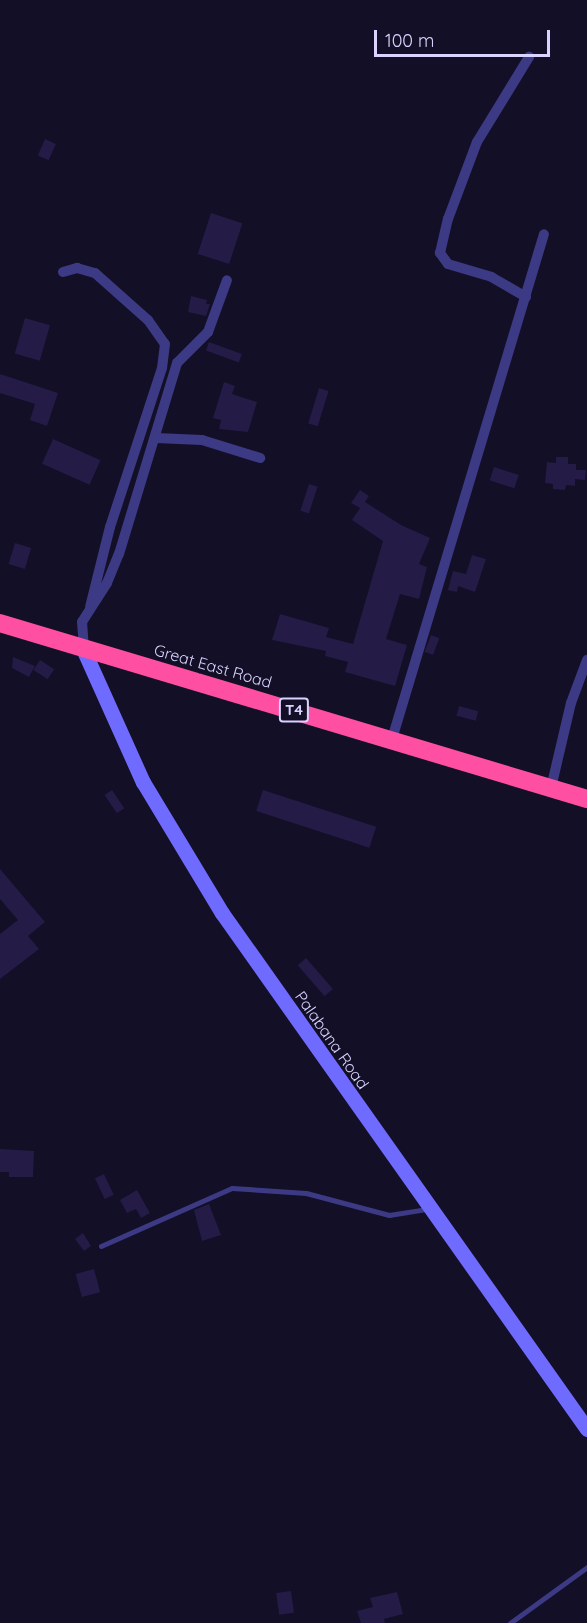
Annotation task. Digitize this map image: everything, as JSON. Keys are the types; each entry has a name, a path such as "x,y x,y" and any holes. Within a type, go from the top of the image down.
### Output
{"highway":[{"name":"Great East Road","path":"0,623 84,651 392,739 587,799"}],"street":[{"path":"526,297 492,277 448,264 440,253 448,219 477,142 530,57"},
{"path":"392,739 544,234"},
{"path":"63,272 77,268 95,273 148,320 165,344 162,368 110,527 90,607"},
{"path":"84,651 82,622 107,583 119,554 177,363 208,332 226,280"},
{"path":"156,438 202,440 260,458"},
{"name":"Palabana Road","path":"84,651 143,782 191,863 260,968 587,1429"},
{"path":"551,788 571,703 587,660"}],"lane":[{"path":"101,1246 232,1188 306,1193 389,1215 416,1214 430,1208"},
{"path":"510,1623 587,1567"}],"building":[{"path":"45,139 56,144 49,160 38,155"},
{"path":"211,213 242,223 229,264 198,254"},
{"path":"191,296 207,300 206,304 210,304 206,316 188,312"},
{"path":"25,318 50,325 40,361 15,354"},
{"path":"209,342 242,354 239,362 206,350"},
{"path":"0,374 58,393 47,426 30,420 35,404 0,393"},
{"path":"224,382 235,386 232,394 257,402 248,432 219,429 221,420 213,418"},
{"path":"319,388 329,391 318,426 308,423"},
{"path":"53,439 101,460 90,485 42,464"},
{"path":"556,457 568,457 568,464 576,464 576,470 586,470 585,480 575,479 575,486 566,485 565,490 553,489 553,484 545,483 547,462 556,463"},
{"path":"494,467 519,475 514,488 490,480"},
{"path":"309,484 318,487 309,513 300,511"},
{"path":"360,490 369,496 365,502 401,525 430,538 419,564 427,567 419,599 400,594 386,639 407,645 395,686 345,672 348,662 325,656 326,651 272,640 280,614 329,628 326,637 353,644 383,541 352,520 360,508 351,503"},
{"path":"15,543 31,548 25,569 9,564"},
{"path":"472,555 486,559 475,592 458,586 457,592 448,590 453,571 466,574"},
{"path":"431,635 439,638 433,655 425,652"},
{"path":"13,657 35,666 29,677 12,668"},
{"path":"40,660 54,669 48,679 33,670"},
{"path":"459,706 478,711 476,721 456,716"},
{"path":"112,790 124,808 117,813 105,795"},
{"path":"263,790 376,827 369,848 256,811"},
{"path":"0,869 45,922 28,936 39,949 0,979 0,934 18,920 0,899"},
{"path":"306,958 333,989 325,996 298,965"},
{"path":"0,1149 34,1151 33,1177 9,1177 9,1172 0,1172"},
{"path":"104,1174 114,1195 105,1199 95,1178"},
{"path":"137,1190 150,1213 141,1218 136,1209 127,1213 120,1200"},
{"path":"209,1204 221,1235 202,1241 194,1210"},
{"path":"83,1233 91,1246 84,1251 75,1239"},
{"path":"94,1269 100,1292 82,1297 76,1274"},
{"path":"291,1591 294,1613 279,1615 276,1593"},
{"path":"397,1592 403,1614 384,1619 385,1623 361,1623 357,1611 373,1607 370,1598"}]}
